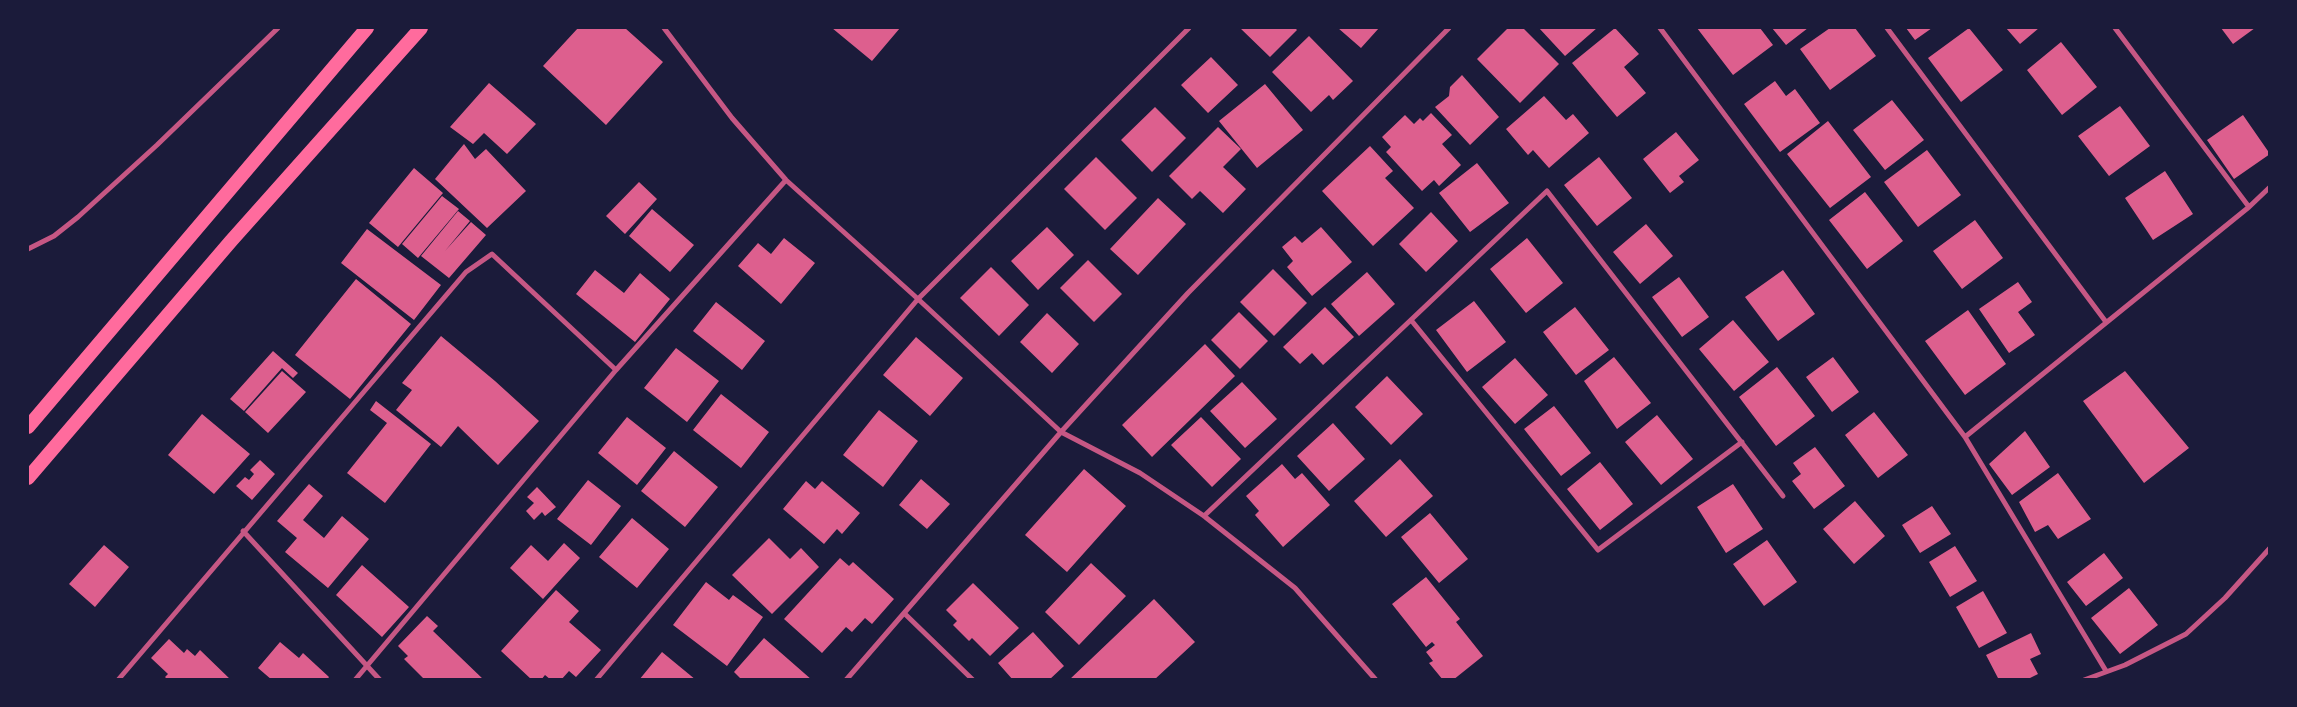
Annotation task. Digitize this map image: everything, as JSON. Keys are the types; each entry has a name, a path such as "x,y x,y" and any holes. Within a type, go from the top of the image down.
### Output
{"highway":[{"path":"28,427 367,28"},
{"path":"28,478 231,241 421,28"}],"street":[{"path":"28,249 54,236 78,217 157,145 278,28"},
{"path":"664,28 732,118 786,180 918,299 1060,432 1140,474 1204,516 1295,588 1376,680"},
{"path":"596,680 918,299 1189,28"},
{"path":"846,680 1060,432 1188,293 1449,28"},
{"path":"1660,28 1965,437 2106,671"},
{"path":"1888,28 2106,322"},
{"path":"2115,28 2249,207"},
{"path":"356,680 616,370 786,180"},
{"path":"1965,437 2249,207 2270,187"},
{"path":"1204,516 1547,191 1783,496"},
{"path":"118,680 243,531 466,272 492,254 616,370"},
{"path":"1411,320 1598,550 1742,442"},
{"path":"243,531 380,680"},
{"path":"2084,680 2125,664 2186,634 2225,598 2270,548"},
{"path":"904,613 973,680"}],"building":[{"path":"578,28 625,28 663,62 606,125 543,66"},
{"path":"832,28 900,28 872,61"},
{"path":"1240,28 1295,28 1297,30 1270,57"},
{"path":"1338,28 1379,28 1361,48"},
{"path":"1508,28 1523,28 1559,64 1520,103 1477,59"},
{"path":"1539,28 1597,28 1565,56"},
{"path":"1615,28 1639,54 1624,67 1646,93 1617,117 1572,63"},
{"path":"1697,28 1760,28 1773,45 1733,75"},
{"path":"1772,28 1808,28 1786,45"},
{"path":"1830,28 1855,28 1876,56 1830,90 1800,49"},
{"path":"1906,28 1932,28 1915,40"},
{"path":"1969,28 2003,70 1961,102 1928,58"},
{"path":"2006,28 2039,28 2020,44"},
{"path":"2221,28 2255,28 2233,44"},
{"path":"1309,36 1353,81 1333,100 1329,95 1311,112 1272,72"},
{"path":"2061,42 2097,87 2062,115 2027,70"},
{"path":"1211,57 1238,85 1208,113 1181,85"},
{"path":"1462,75 1499,117 1470,145 1435,107 1449,96 1450,87"},
{"path":"1775,81 1786,96 1795,89 1820,123 1780,152 1744,104"},
{"path":"489,83 536,124 507,154 484,133 473,144 450,127"},
{"path":"1265,84 1303,130 1257,168 1219,121"},
{"path":"1544,96 1566,120 1573,114 1589,133 1549,168 1533,150 1528,155 1506,129"},
{"path":"1892,100 1924,140 1885,170 1853,130"},
{"path":"2120,106 2150,146 2109,176 2078,136"},
{"path":"1155,107 1186,138 1152,172 1121,140"},
{"path":"1431,113 1452,135 1442,144 1461,165 1439,186 1434,180 1422,191 1386,152 1391,147 1382,137 1405,115 1414,124 1420,118 1423,121"},
{"path":"2243,115 2270,154 2234,179 2207,140"},
{"path":"1828,121 1871,177 1830,208 1787,154"},
{"path":"1218,127 1241,149 1223,167 1246,189 1223,213 1200,191 1192,199 1169,176"},
{"path":"1676,132 1699,160 1679,176 1684,182 1670,193 1643,159"},
{"path":"464,144 475,159 486,149 526,191 487,228 435,179"},
{"path":"1370,146 1393,171 1385,178 1414,208 1373,246 1322,191"},
{"path":"1927,150 1961,195 1918,227 1884,182"},
{"path":"1096,157 1137,198 1105,230 1064,189"},
{"path":"1599,157 1632,198 1597,226 1564,185"},
{"path":"1477,163 1509,203 1470,232 1439,193"},
{"path":"414,168 443,193 398,247 369,223"},
{"path":"2165,171 2193,214 2153,240 2125,198"},
{"path":"639,182 657,199 625,234 606,216"},
{"path":"1865,192 1903,241 1867,269 1829,220"},
{"path":"442,196 459,209 418,258 402,244"},
{"path":"1158,198 1186,224 1138,275 1110,249"},
{"path":"652,209 694,245 670,272 629,236"},
{"path":"458,211 470,221 445,251 471,222 486,235 449,278 421,256"},
{"path":"1431,212 1458,241 1426,272 1399,244"},
{"path":"1975,220 2003,258 1962,289 1933,251"},
{"path":"1646,224 1673,256 1640,284 1613,252"},
{"path":"1047,227 1074,255 1038,290 1011,261"},
{"path":"1321,227 1352,262 1312,296 1287,267 1293,261 1282,247 1295,236 1302,243"},
{"path":"367,229 441,285 414,320 341,263"},
{"path":"784,238 815,263 781,304 738,266 758,243 771,254"},
{"path":"1527,238 1563,283 1526,313 1490,269"},
{"path":"1088,260 1122,294 1094,322 1060,288"},
{"path":"991,267 1029,305 999,336 960,298"},
{"path":"1273,269 1307,303 1274,336 1240,302"},
{"path":"595,270 624,293 640,273 670,299 635,342 576,294"},
{"path":"1783,270 1815,314 1778,341 1745,297"},
{"path":"1367,272 1395,304 1359,336 1331,304"},
{"path":"1679,277 1709,317 1682,337 1652,297"},
{"path":"356,279 411,324 350,399 295,355"},
{"path":"2018,282 2032,302 2018,312 2035,335 2009,353 1979,309"},
{"path":"1474,301 1506,342 1467,372 1436,330"},
{"path":"716,302 765,341 742,370 693,331"},
{"path":"1325,307 1354,337 1323,365 1312,353 1300,364 1283,347"},
{"path":"1575,307 1609,350 1576,375 1543,332"},
{"path":"1968,310 2006,364 1965,395 1925,341"},
{"path":"1239,312 1268,341 1240,369 1211,340"},
{"path":"1047,313 1079,344 1052,373 1020,342"},
{"path":"1733,320 1769,362 1734,391 1699,349"},
{"path":"441,336 539,421 498,465 458,426 441,447 396,410 412,390 402,383"},
{"path":"916,337 963,378 930,416 883,375"},
{"path":"1205,344 1235,376 1152,457 1122,425"},
{"path":"676,348 719,381 687,422 644,388"},
{"path":"273,351 298,373 293,378 282,368 244,411 230,399"},
{"path":"1614,357 1651,403 1617,429 1584,381"},
{"path":"1833,357 1859,392 1832,412 1806,377"},
{"path":"1515,358 1548,395 1515,424 1482,387"},
{"path":"1777,367 1815,416 1776,446 1739,397"},
{"path":"282,371 306,392 268,433 245,412"},
{"path":"2125,371 2189,448 2144,483 2083,401"},
{"path":"1387,376 1423,414 1391,445 1355,407"},
{"path":"1242,382 1277,419 1245,448 1210,411"},
{"path":"721,394 769,432 741,468 693,430"},
{"path":"376,401 431,444 385,503 347,473 387,423 370,410"},
{"path":"1554,406 1591,453 1561,476 1524,429"},
{"path":"879,410 918,441 883,487 843,455"},
{"path":"1874,412 1908,455 1878,478 1845,435"},
{"path":"202,414 250,454 214,494 168,455"},
{"path":"1657,415 1693,459 1661,485 1625,442"},
{"path":"627,417 666,448 637,485 598,453"},
{"path":"1201,417 1241,459 1212,487 1171,445"},
{"path":"1333,423 1365,459 1329,491 1297,456"},
{"path":"2025,431 2050,467 2012,495 1989,464"},
{"path":"1815,447 1845,486 1814,509 1792,481 1801,474 1793,463"},
{"path":"674,451 718,487 685,527 641,491"},
{"path":"1400,459 1433,496 1386,537 1354,501"},
{"path":"260,460 275,474 252,500 236,486 245,477 249,480 254,474 250,470"},
{"path":"1600,462 1633,504 1600,530 1567,489"},
{"path":"1282,464 1295,479 1302,473 1330,505 1283,547 1255,515 1259,511 1246,496"},
{"path":"1084,469 1126,506 1067,572 1025,535"},
{"path":"2058,473 2091,519 2058,539 2048,525 2035,532 2019,502"},
{"path":"921,479 950,504 927,529 899,505"},
{"path":"588,480 621,506 591,545 557,519"},
{"path":"806,481 815,489 822,481 860,513 842,534 837,529 824,544 783,509"},
{"path":"309,484 323,496 303,520 324,538 342,516 369,539 328,588 285,552 297,538 277,521"},
{"path":"1733,484 1763,529 1726,553 1697,507"},
{"path":"537,487 556,507 545,516 542,512 534,520 526,511 534,503 527,497"},
{"path":"1855,501 1885,536 1854,564 1823,529"},
{"path":"1932,506 1951,534 1920,553 1902,525"},
{"path":"1430,513 1468,559 1439,583 1401,537"},
{"path":"632,518 669,549 637,588 599,557"},
{"path":"769,538 790,559 801,548 819,567 772,614 732,575"},
{"path":"1767,540 1797,582 1764,606 1733,564"},
{"path":"564,543 580,558 543,599 510,568 531,545 548,561"},
{"path":"104,545 129,567 95,607 69,584"},
{"path":"1955,546 1977,581 1950,597 1929,562"},
{"path":"2104,553 2123,578 2086,606 2067,582"},
{"path":"840,558 849,566 853,562 894,599 872,624 865,618 852,632 846,627 822,653 784,619"},
{"path":"1091,563 1126,596 1079,645 1045,612"},
{"path":"362,565 409,607 382,637 336,595"},
{"path":"1426,577 1460,619 1456,622 1483,656 1453,680 1443,680 1429,663 1433,661 1426,652 1435,645 1432,642 1426,647 1392,604"},
{"path":"706,582 729,600 733,595 763,617 727,666 673,625"},
{"path":"973,583 1019,628 990,656 972,638 969,641 953,625 957,621 946,610"},
{"path":"2129,588 2158,625 2120,654 2091,618"},
{"path":"556,590 579,611 569,622 601,650 576,677 569,671 561,680 551,680 545,675 541,680 532,680 501,651"},
{"path":"1983,591 2007,633 1979,648 1956,607"},
{"path":"1154,599 1195,642 1154,680 1069,680"},
{"path":"427,616 438,626 433,631 484,680 425,680 404,659 408,656 398,646"},
{"path":"1033,632 1064,666 1049,680 1013,680 998,663"},
{"path":"2031,633 2041,654 2030,659 2038,674 2026,680 1999,680 1986,655"},
{"path":"764,638 812,680 742,680 734,672"},
{"path":"169,639 184,653 187,649 195,656 200,650 231,680 168,680 165,677 168,674 151,658"},
{"path":"280,642 299,658 303,653 329,677 327,680 272,680 258,668"},
{"path":"662,652 696,680 639,680"}]}
